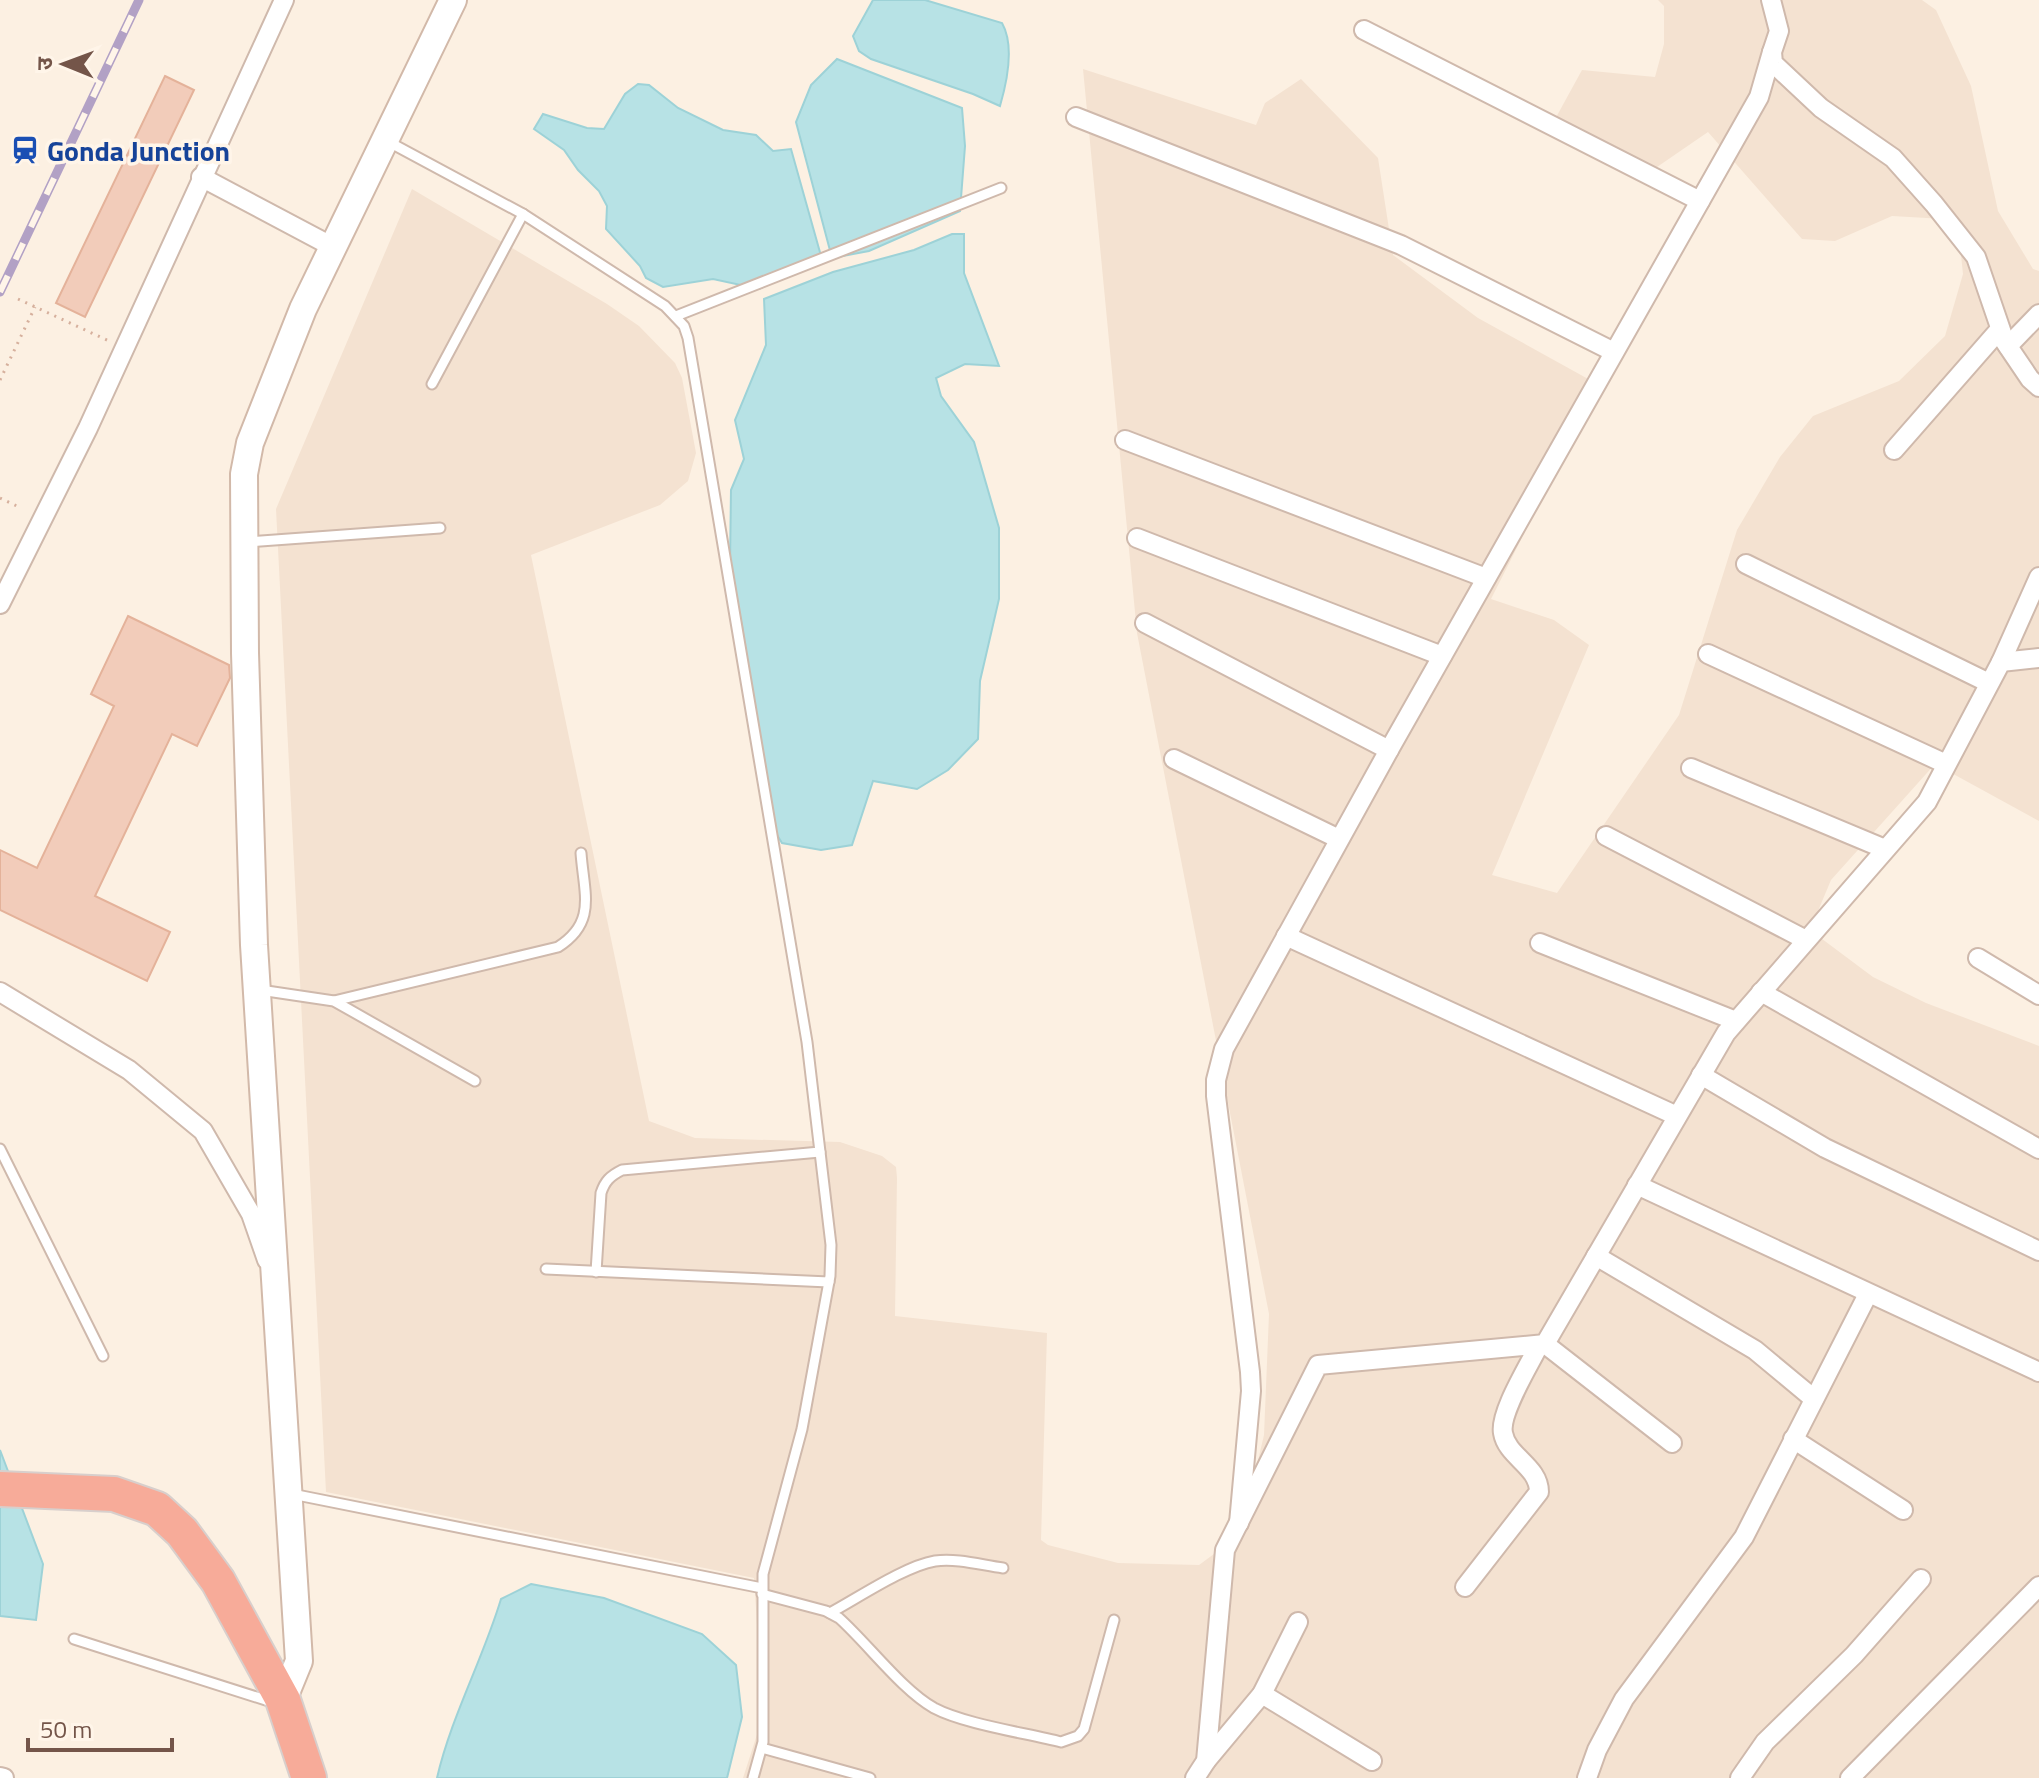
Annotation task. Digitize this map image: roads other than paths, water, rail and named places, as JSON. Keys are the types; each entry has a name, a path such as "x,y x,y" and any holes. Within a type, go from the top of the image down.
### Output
{"highway":[{"path":"0,1489 114,1494 157,1509 182,1532 218,1581 284,1703 309,1778"}],"street":[{"path":"0,604 88,428 284,0"},
{"path":"284,1703 299,1661 257,990 245,653 244,474 250,443 303,309 453,0"},
{"path":"1239,1523 1251,1391 1216,1080 1224,1049 1389,750 1759,97 1779,31 1771,0"},
{"path":"1364,30 1700,201"},
{"path":"1772,52 1773,63 1780,70 1821,108 1893,158 1934,204 1976,257 2004,338 2030,379 2039,387"},
{"path":"1076,117 1401,245 1614,352"},
{"path":"201,177 333,247"},
{"path":"1894,450 2004,338 2039,314"},
{"path":"1125,440 1486,578"},
{"path":"1137,538 1442,656"},
{"path":"1746,564 1989,683"},
{"path":"1465,1587 1539,1492 1537,1477 1505,1441 1502,1433 1505,1417 1542,1345 1726,1033 1927,802 2001,662 2039,577"},
{"path":"1145,623 1389,750"},
{"path":"1708,654 1946,764"},
{"path":"2001,662 2039,658"},
{"path":"1174,759 1339,839"},
{"path":"1691,768 1885,849"},
{"path":"1606,836 1806,940"},
{"path":"1286,936 1677,1116"},
{"path":"1540,943 1736,1021"},
{"path":"1978,958 2039,995"},
{"path":"0,992 129,1070 203,1131 251,1214 277,1289"},
{"path":"1761,992 2039,1149"},
{"path":"1701,1075 1825,1148 2039,1251"},
{"path":"1637,1185 2039,1372"},
{"path":"1596,1256 1755,1350 1814,1399"},
{"path":"1587,1778 1597,1750 1624,1699 1744,1537 1868,1294"},
{"path":"1206,1761 1225,1550 1318,1365 1542,1345 1672,1443"},
{"path":"1793,1439 1903,1510"},
{"path":"1740,1778 1765,1742 1854,1655 1921,1579"},
{"path":"1850,1778 2039,1586"},
{"path":"1195,1778 1262,1694 1298,1622"},
{"path":"1262,1694 1372,1761"}],"lane":[{"path":"385,139 523,214 676,316 688,338 807,1042 831,1245 829,1282 802,1429 765,1560 762,1591 762,1748 753,1778"},
{"path":"676,316 1001,188"},
{"path":"432,384 523,214"},
{"path":"244,543 440,528"},
{"path":"334,1001 558,947 582,925 585,908 581,853"},
{"path":"257,990 334,1001 475,1081"},
{"path":"0,1149 103,1356"},
{"path":"596,1272 601,1193 605,1181 613,1174 622,1170 820,1152"},
{"path":"546,1269 829,1282"},
{"path":"289,1493 762,1591 839,1618 915,1694 934,1707 1061,1742 1078,1736 1084,1729 1114,1620"},
{"path":"830,1613 927,1563 956,1561 1003,1568"},
{"path":"74,1639 284,1703"},
{"path":"762,1748 870,1778"}],"water":[{"path":"873,0 925,0 1002,23 1009,53 1000,106 871,59 859,51 853,36"},
{"path":"837,59 962,108 965,146 960,211 869,251 832,258 796,122 811,85"},
{"path":"638,84 649,85 678,108 723,130 756,135 773,151 791,149 823,263 796,271 759,289 713,279 663,287 646,278 640,266 606,229 607,206 599,191 564,150 534,129 543,114 587,128 604,129 625,94"},
{"path":"952,234 964,234 964,273 999,366 965,364 936,378 941,396 974,442 999,528 999,599 980,681 978,739 948,770 917,789 873,781 852,845 821,850 782,843 766,817 742,626 730,565 731,490 744,459 735,420 766,345 764,299 833,272 914,250"},
{"path":"0,1450 43,1564 36,1620 0,1616"},
{"path":"531,1584 604,1598 702,1634 736,1665 742,1717 727,1778 437,1778 450,1733 501,1599"}],"railway":[{"path":"0,292 139,0"}],"place":[{"name":"Gonda Junction","path":"25,150"}]}
